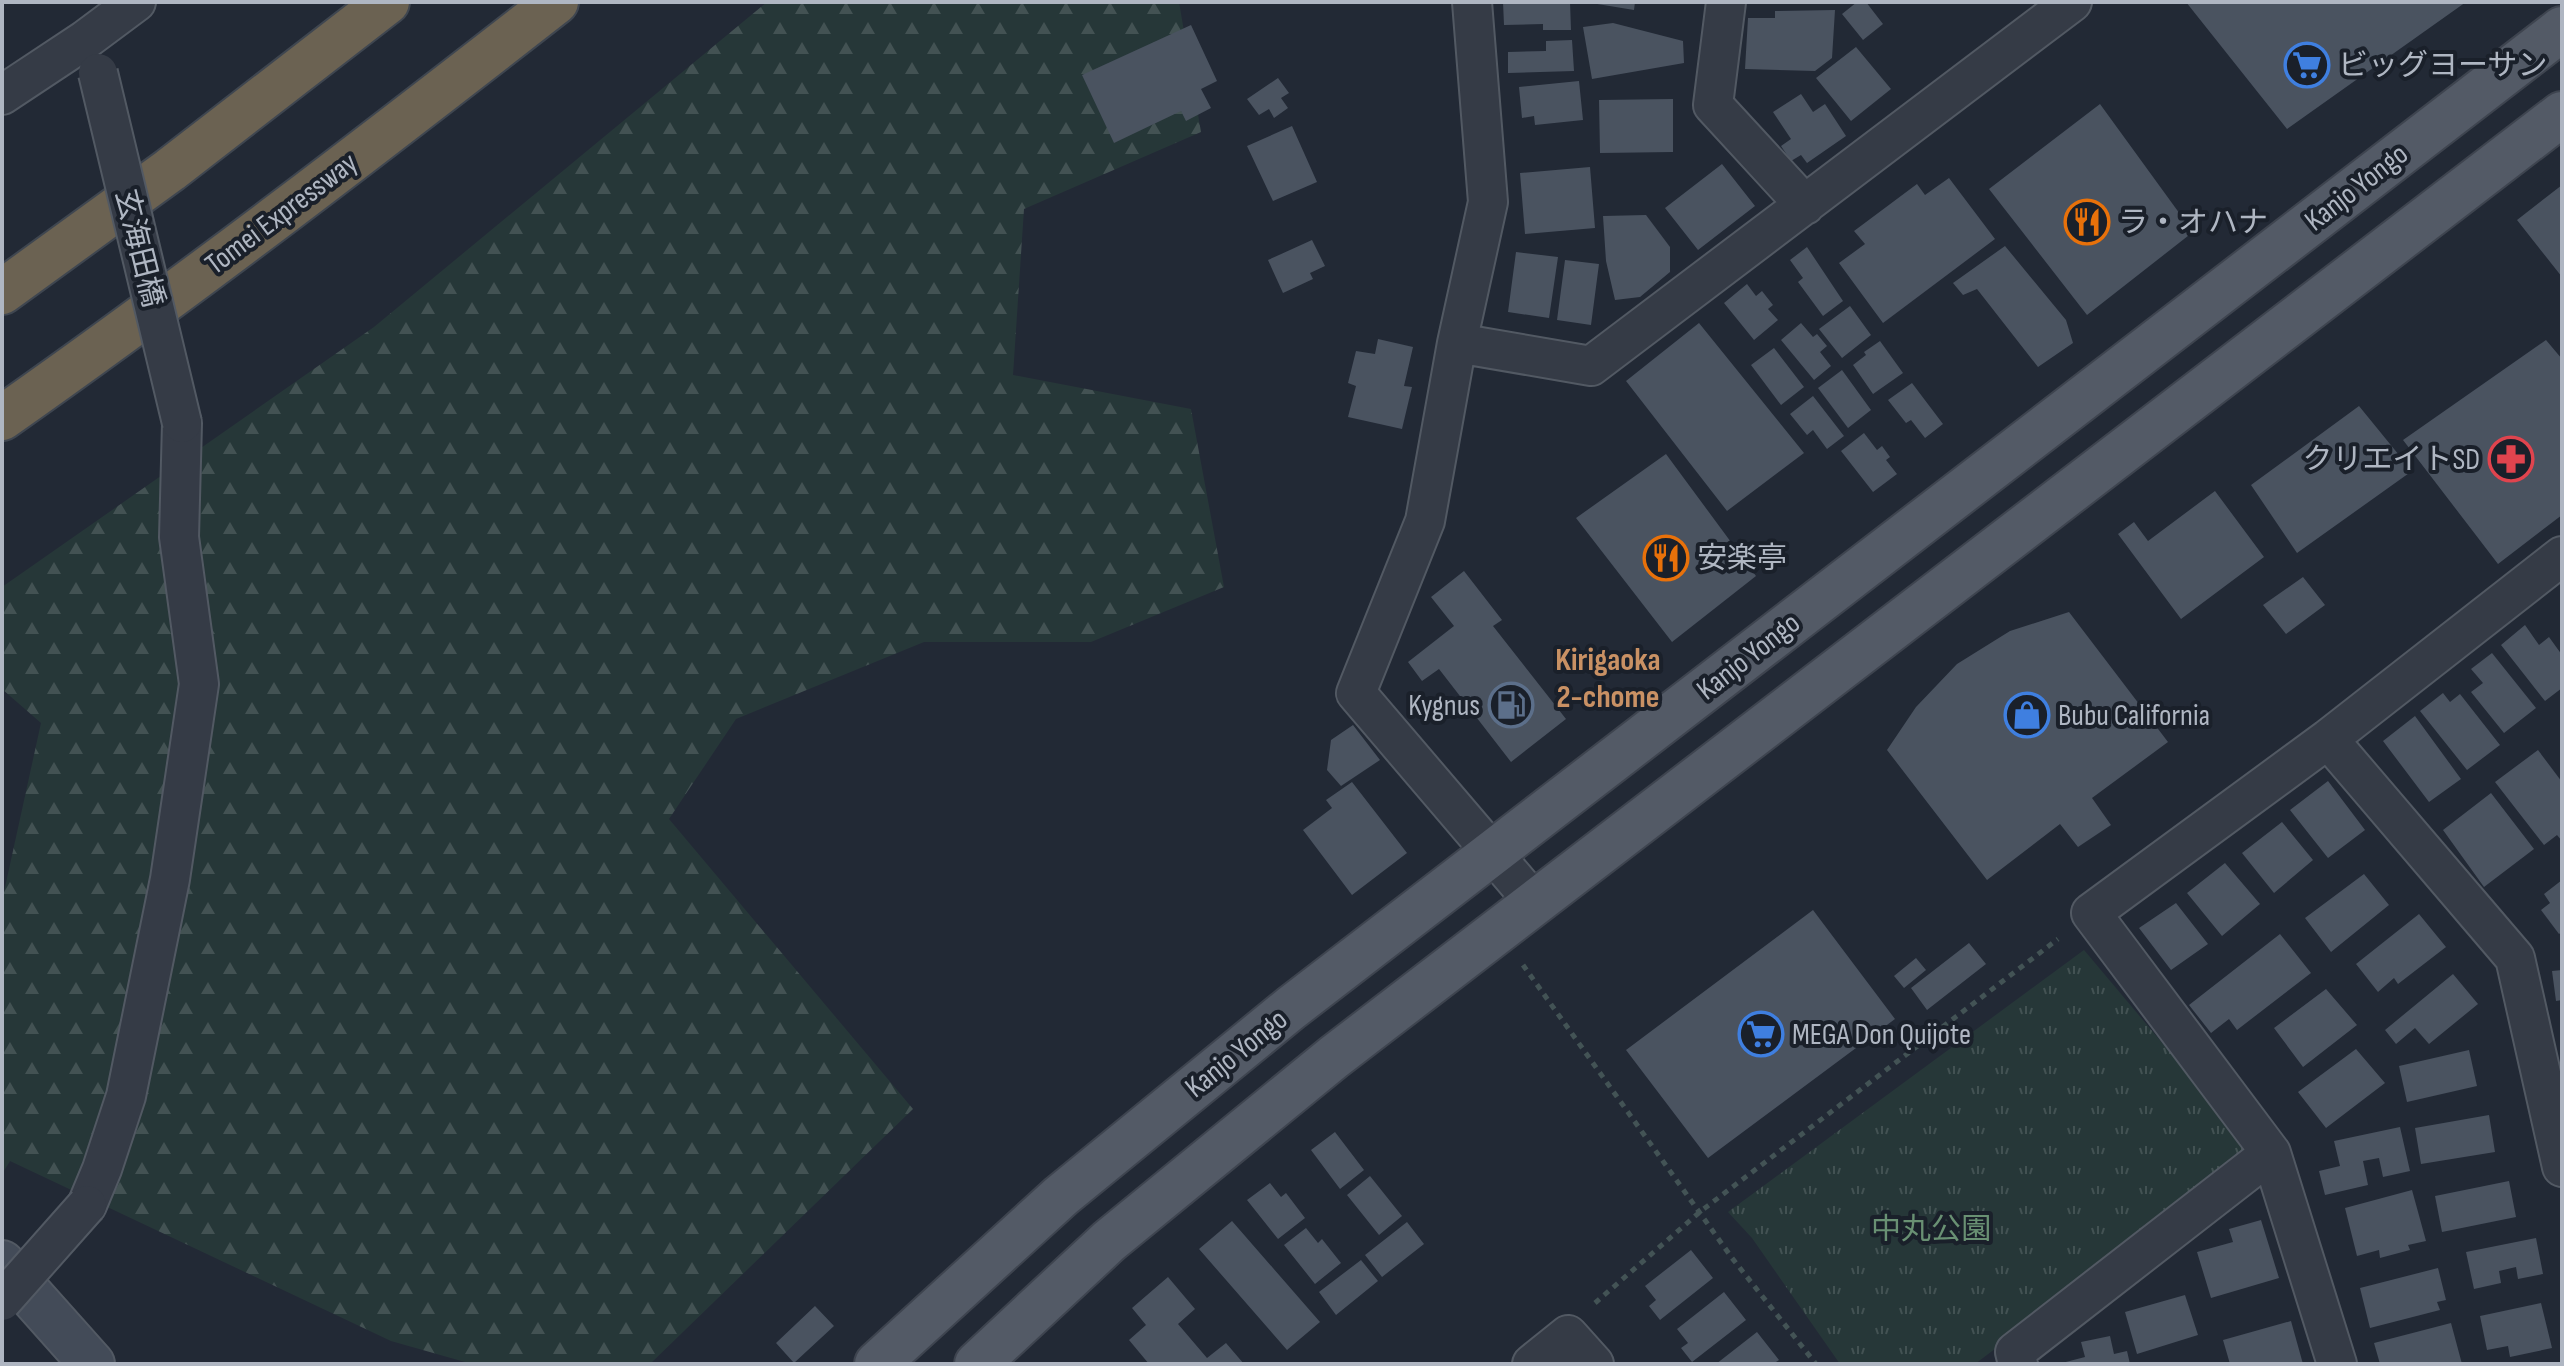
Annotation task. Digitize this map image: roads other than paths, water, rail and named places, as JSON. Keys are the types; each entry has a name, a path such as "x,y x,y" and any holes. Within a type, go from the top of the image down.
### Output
{"highway":[{"path":"2,292 170,170 387,2"},
{"name":"Tomei Expressway","path":"2,418 134,324 556,2"}],"main road":[{"name":"Kanjo Yongo","path":"877,1364 1061,1196 1291,1008 2562,29"},
{"path":"977,1364 1109,1241 1334,1057 2562,114"}],"street":[{"path":"2,95 91,56 136,2"},
{"path":"1472,2 1488,202 1457,343 1425,521 1356,693 1535,903"},
{"path":"1726,2 1713,105 1805,205"},
{"path":"1457,343 1591,366 2072,2"},
{"name":"玄海田橋","path":"2,1301 87,1205 126,1096 170,879 199,684 179,537 182,423 91,56"},
{"path":"2337,1364 2271,1153 2091,913 2328,739 2562,556"},
{"path":"2328,739 2515,958 2562,1167"},
{"path":"2018,1364 2015,1352 2271,1153"},
{"path":"2,1263 92,1364"},
{"path":"1532,1364 1568,1335 1594,1364"}],"place":[{"name":"ビッグヨーサン","path":"2307,65"},
{"name":"ラ・オハナ","path":"2087,222"},
{"name":"クリエイトSD","path":"2511,459"},
{"name":"安楽亭","path":"1666,558"},
{"name":"Kygnus","path":"1511,705"},
{"name":"Bubu California","path":"2027,715"},
{"name":"MEGA Don Quijote","path":"1761,1034"}],"district":[{"name":"Kirigaoka 2-chome","path":"1608,678"}],"park label":[{"name":"中丸公園","path":"1931,1229"}]}
